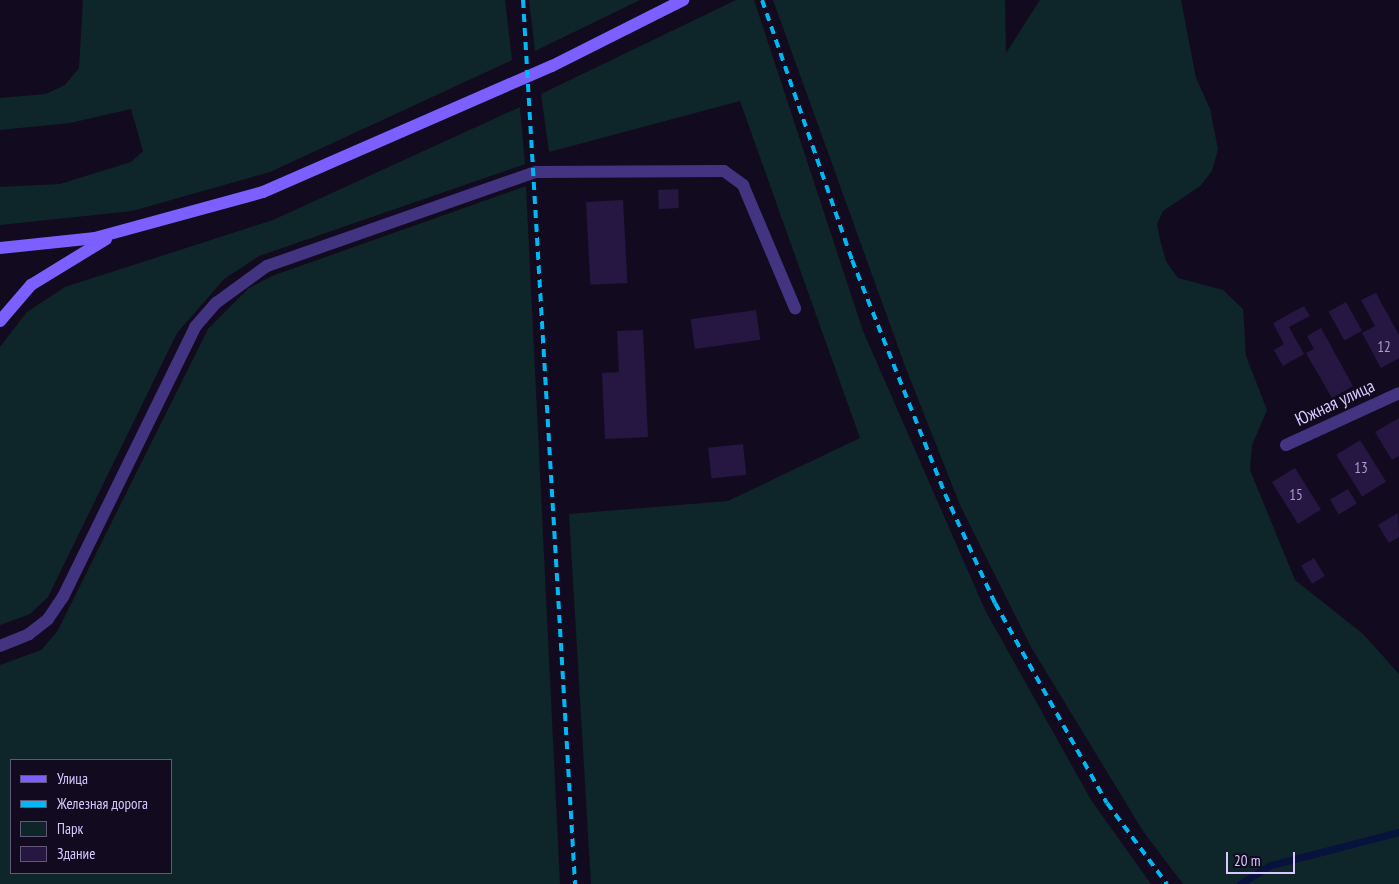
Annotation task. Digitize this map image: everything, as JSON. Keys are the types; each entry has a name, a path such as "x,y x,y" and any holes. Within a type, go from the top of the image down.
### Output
{"main road":[{"path":"0,248 116,233 263,192 401,134 683,0"},
{"path":"0,321 31,286 116,233"}],"street":[{"path":"0,646 29,634 48,619 63,597 195,327 216,303 267,266 536,172 724,171 744,185 795,308"},
{"name":"Южная улица","path":"1286,445 1399,393"}],"green space":[{"path":"83,0 505,0 512,60 270,172 132,211 0,225 0,187 60,184 131,162 143,151 131,109 70,123 0,130 0,98 46,94 65,85 79,68"},
{"path":"529,0 640,0 535,51"},
{"path":"736,0 754,0 863,331 985,610 1091,800 1151,884 591,884 569,514 728,501 860,438 740,101 549,152 541,94"},
{"path":"773,0 1005,0 1006,53 1040,0 1181,0 1196,78 1210,109 1218,149 1212,171 1200,186 1163,211 1157,224 1160,240 1166,261 1178,278 1223,290 1243,309 1246,356 1267,410 1252,445 1250,470 1295,580 1363,634 1399,674 1399,884 1183,884 1143,831 1031,647 960,505 905,366"},
{"path":"520,107 525,164 259,256 224,279 177,333 48,597 30,614 0,625 0,347 27,312 65,287 273,220"},
{"path":"526,186 560,884 0,884 0,665 41,650 57,632 208,329 249,288 272,276"}],"building":[{"path":"678,189 679,208 659,209 658,190"},
{"path":"623,200 627,283 590,285 586,202"},
{"path":"1376,293 1399,335 1399,358 1381,368 1362,333 1375,326 1361,300"},
{"path":"1346,302 1362,331 1345,341 1329,312"},
{"path":"1304,306 1310,316 1289,327 1304,354 1283,366 1274,350 1284,344 1273,323"},
{"path":"756,310 760,340 695,349 691,319"},
{"path":"1321,328 1353,386 1332,398 1306,353 1314,349 1307,336"},
{"path":"643,330 648,437 605,439 602,373 619,372 617,331"},
{"path":"1399,418 1399,456 1392,460 1375,432"},
{"path":"1360,440 1386,482 1362,496 1336,455"},
{"path":"743,444 746,475 711,478 708,448"},
{"path":"1295,468 1321,510 1298,524 1272,482"},
{"path":"1348,489 1357,504 1339,514 1330,500"},
{"path":"1398,513 1399,537 1389,543 1378,525"},
{"path":"1314,558 1325,576 1312,584 1301,566"}],"waterway":[{"path":"1240,884 1271,865 1399,832"}],"railway":[{"path":"523,0 575,884"},
{"path":"762,0 852,260 945,494 995,603 1107,803 1167,884"}]}
